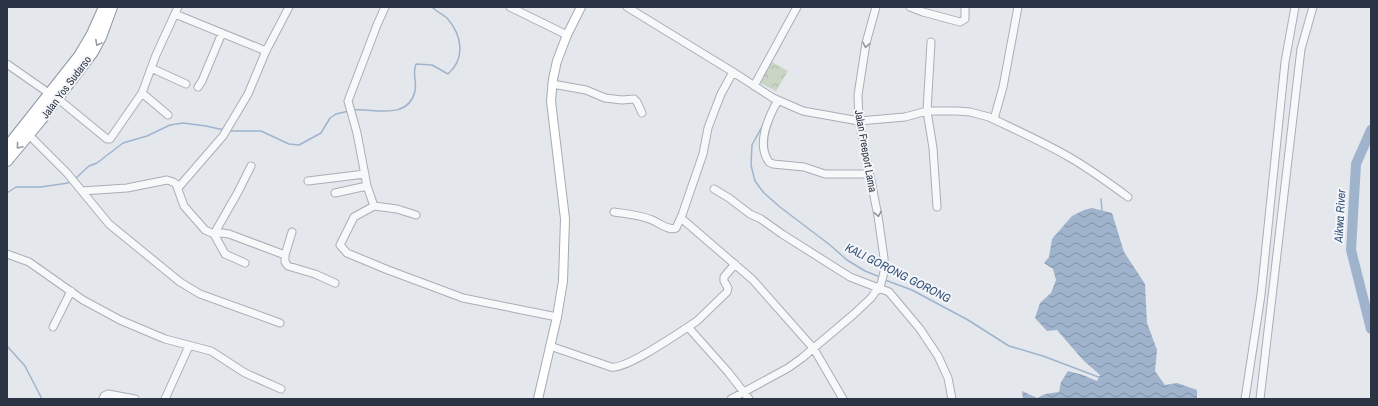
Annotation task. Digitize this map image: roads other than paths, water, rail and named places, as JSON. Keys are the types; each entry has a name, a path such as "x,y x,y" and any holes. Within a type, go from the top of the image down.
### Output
{"highway":[{"name":"Jalan Yos Sudarso","path":"7,161 29,135 107,11"},
{"name":"Jalan Yos Sudarso","path":"7,147 54,96"}],"main road":[{"path":"538,399 557,317 563,281 565,219 554,124 552,84 567,35 581,7"}],"street":[{"path":"178,188 223,136 228,128 254,82 266,51 289,7"},
{"path":"374,206 367,186 348,101 350,92 385,7"},
{"path":"512,7 567,35"},
{"path":"627,7 754,86 776,99 803,111 859,121 905,117 926,111 957,111 981,114 1039,140 1069,157 1128,197"},
{"path":"754,86 797,7"},
{"name":"Jalan Freeport Lama","path":"876,7 866,43 858,95 859,121 878,216 884,258 884,272 879,286"},
{"path":"910,7 960,22 965,19 965,7"},
{"path":"992,118 1003,87 1018,7"},
{"path":"1245,399 1261,295 1285,62 1295,7"},
{"path":"1260,399 1302,49 1313,7"},
{"path":"7,64 54,96 107,139 110,139 142,93 151,68 177,10 222,33 266,51"},
{"path":"198,87 202,81 222,33"},
{"path":"931,42 926,111 933,148 937,207"},
{"path":"151,68 186,84"},
{"path":"614,212 636,215 673,229 676,228 681,218 703,154 708,128 721,94 733,72"},
{"path":"552,84 586,90 605,98 622,100 634,99 642,113"},
{"path":"142,93 168,115"},
{"path":"776,99 763,139 763,145 769,162 773,164 804,167 825,174 869,174"},
{"path":"29,135 67,173 109,224 191,290 280,322"},
{"path":"214,234 251,166"},
{"path":"308,181 365,174"},
{"path":"82,191 127,188 168,180 175,182 184,206 204,230 214,234 229,234 285,255"},
{"path":"335,193 367,186"},
{"path":"714,189 750,214 761,219 850,277 879,286 892,295 920,329 938,356 948,378 952,399"},
{"path":"416,215 374,206 354,217 340,244 347,253 463,298 557,317"},
{"path":"681,218 753,280 814,349 843,399"},
{"path":"292,232 285,255 288,266 315,274 335,283"},
{"path":"214,234 225,254 245,263"},
{"path":"7,254 29,262 94,307 165,339 211,351 245,373 281,389"},
{"path":"550,346 611,367 618,368 697,321 727,292 728,288 724,278 735,264"},
{"path":"731,399 747,396 814,349 871,298 879,286"},
{"path":"53,327 71,291"},
{"path":"688,327 747,396"},
{"path":"165,399 189,346"},
{"path":"103,399 104,396 108,394 135,399"}],"water":[{"path":"1092,208 1112,213 1124,252 1145,284 1147,323 1157,350 1155,371 1165,385 1177,383 1197,390 1197,399 1023,399 1022,391 1037,398 1045,394 1059,392 1061,382 1068,371 1097,381 1100,375 1083,360 1057,330 1047,331 1035,318 1040,303 1051,293 1056,280 1053,269 1044,263 1049,257 1052,239 1072,216"}],"waterway":[{"path":"353,110 389,111 398,110 405,106 411,100 415,91 414,71 416,64 432,65 448,74 454,68 460,54 459,39 447,18 432,7"},
{"path":"229,131 261,131 289,144 299,145 321,133 330,118 336,114 349,111"},
{"path":"75,179 89,166 97,163 123,143 147,136 170,125 183,123 224,130"},
{"name":"KALI GORONG GORONG","path":"764,123 752,145 751,165 755,181 764,193 847,260 865,271 880,277"},
{"name":"Aikwa River","path":"1371,130 1356,164 1351,250 1371,329"},
{"path":"7,193 16,187 41,187 68,183 71,181"},
{"path":"1101,199 1102,211"},
{"name":"KALI GORONG GORONG","path":"885,280 912,290 968,320 1009,346 1043,356 1101,378"},
{"path":"7,346 25,366 42,399"}]}
